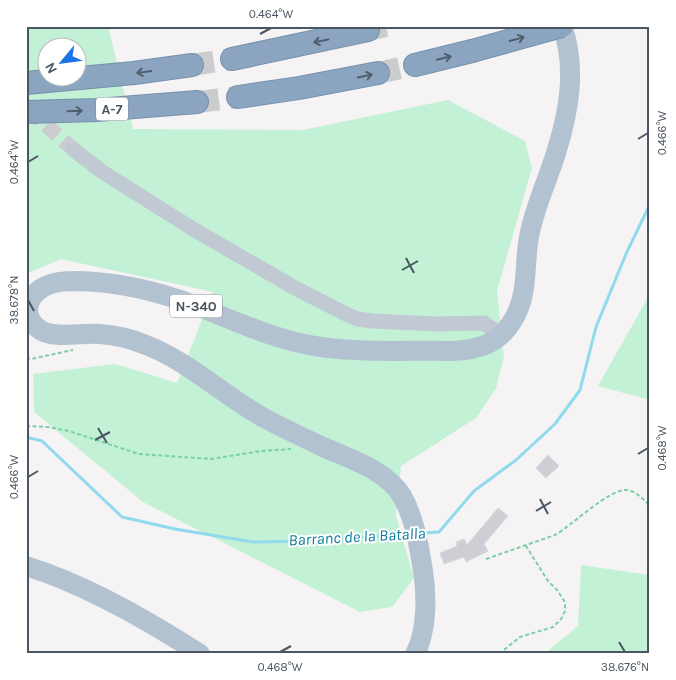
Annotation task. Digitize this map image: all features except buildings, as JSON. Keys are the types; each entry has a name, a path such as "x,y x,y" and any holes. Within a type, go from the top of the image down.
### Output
{"highway":[{"path":"415,65 562,26"},
{"path":"232,59 368,30"},
{"name":"A-7","path":"26,83 116,75 192,65"},
{"path":"238,97 378,73"},
{"name":"A-7","path":"26,112 105,109 197,102"}],"main road":[{"name":"N-340","path":"415,654 418,649 426,602 418,542 411,515 400,494 385,477 356,461 266,419 174,359 145,344 118,336 56,334 40,331 28,313 29,302 43,287 53,282 82,281 157,293 282,338 322,347 383,350 462,350 478,348 501,335 513,320 521,303 524,290 529,232 556,152 569,96 570,60 562,26"},
{"path":"26,566 74,585 122,608 173,636 200,654"}],"street":[{"path":"72,149 101,171 193,229 295,288 357,319 437,324 484,323 501,335"}],"path":[{"path":"26,426 48,427 69,431 139,454 211,459 262,451 297,449"},
{"path":"486,558 526,546 564,530 606,497 622,490 634,492 650,506"},
{"path":"499,654 520,637 553,627 566,610 565,602 546,578 526,546"}],"green space":[{"path":"26,26 108,26 133,129 303,130 448,100 525,141 532,168 497,291 504,357 496,388 476,418 401,466 396,516 414,578 392,607 360,612 143,502 34,412 33,374 115,364 177,383 213,292 61,259 26,274"},
{"path":"650,294 650,400 598,386"},
{"path":"581,565 650,575 650,654 544,654 578,626"}],"waterway":[{"name":"Barranc de la Batalla","path":"423,533 439,532 474,491 516,460 555,424 580,390 596,327 626,254 650,204"},
{"name":"Barranc de la Batalla","path":"26,437 42,441 122,517 175,529 253,542 313,541 409,534"}],"tunnel":[{"path":"368,30 386,26"},
{"path":"192,65 232,59"},
{"path":"378,73 415,65"},
{"path":"197,102 238,97"},
{"path":"29,110 73,149"}]}
